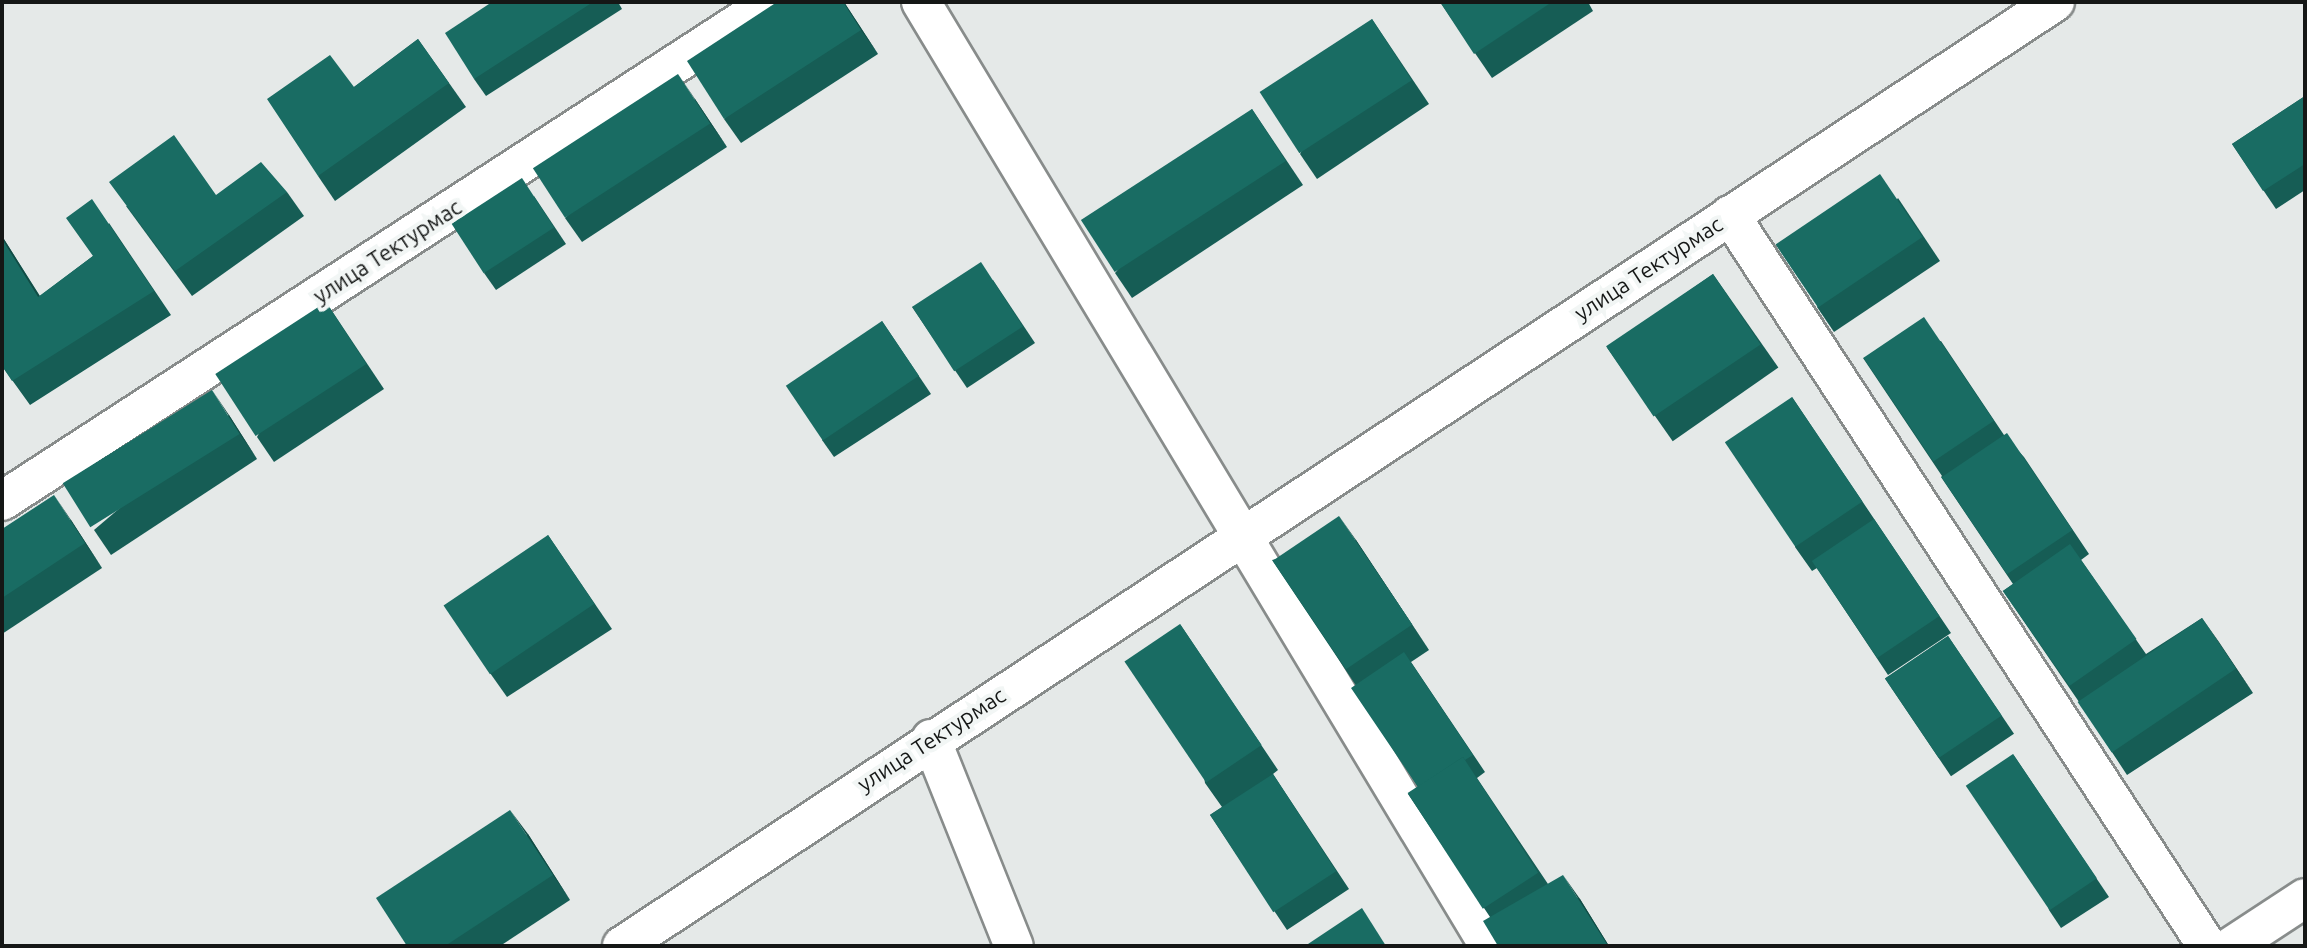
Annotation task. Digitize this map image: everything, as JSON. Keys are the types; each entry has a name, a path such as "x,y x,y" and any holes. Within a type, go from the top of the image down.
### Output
{"street":[{"name":"улица Тектурмас","path":"2,501 771,2"},
{"path":"921,2 1489,946"},
{"name":"улица Тектурмас","path":"622,946 931,739 2055,2"},
{"path":"1730,215 2207,946"},
{"path":"931,739 1014,946"},
{"path":"2232,946 2305,898"}],"building":[{"path":"492,2 593,2 474,79 445,33"},
{"path":"777,2 843,2 861,30 724,119 687,61"},
{"path":"1440,2 1552,2 1474,54"},
{"path":"1372,19 1412,80 1299,153 1260,92"},
{"path":"418,39 449,83 318,176 267,99 330,55 354,87"},
{"path":"678,74 710,123 565,218 533,168"},
{"path":"2305,96 2305,164 2263,191 2232,144"},
{"path":"1252,109 1286,161 1115,272 1081,220"},
{"path":"174,135 216,195 261,162 287,192 175,271 109,182"},
{"path":"1880,174 1922,237 1818,307 1776,244"},
{"path":"522,178 554,227 484,273 452,224"},
{"path":"92,199 154,291 12,381 2,366 2,239 38,297 93,256 66,218"},
{"path":"981,262 1023,327 954,371 912,307"},
{"path":"1713,274 1761,344 1654,417 1606,346"},
{"path":"326,302 366,364 256,436 215,374"},
{"path":"1924,317 1994,421 1933,461 1863,358"},
{"path":"882,321 919,376 823,441 786,386"},
{"path":"212,390 240,434 90,527 63,483"},
{"path":"1792,397 1862,501 1795,547 1725,442"},
{"path":"2007,433 2072,530 2007,574 1942,477"},
{"path":"54,495 85,543 2,598 2,529"},
{"path":"1339,516 1412,625 1346,669 1273,561"},
{"path":"1874,519 1939,616 1877,658 1812,561"},
{"path":"548,535 594,604 490,674 444,605"},
{"path":"2070,544 2137,639 2069,686 2003,591"},
{"path":"2202,618 2236,669 2112,752 2078,702"},
{"path":"1180,624 1262,745 1206,783 1124,661"},
{"path":"1948,636 2002,716 1939,758 1885,678"},
{"path":"1404,652 1473,755 1465,760 1463,757 1418,787 1351,688"},
{"path":"2013,754 2097,878 2050,910 1966,786"},
{"path":"1463,757 1538,873 1483,909 1408,793"},
{"path":"1273,774 1336,871 1273,912 1210,815"},
{"path":"510,810 553,875 445,946 407,946 376,898"},
{"path":"1563,875 1608,946 1498,946 1483,921"},
{"path":"1362,908 1386,946 1305,946"}]}
